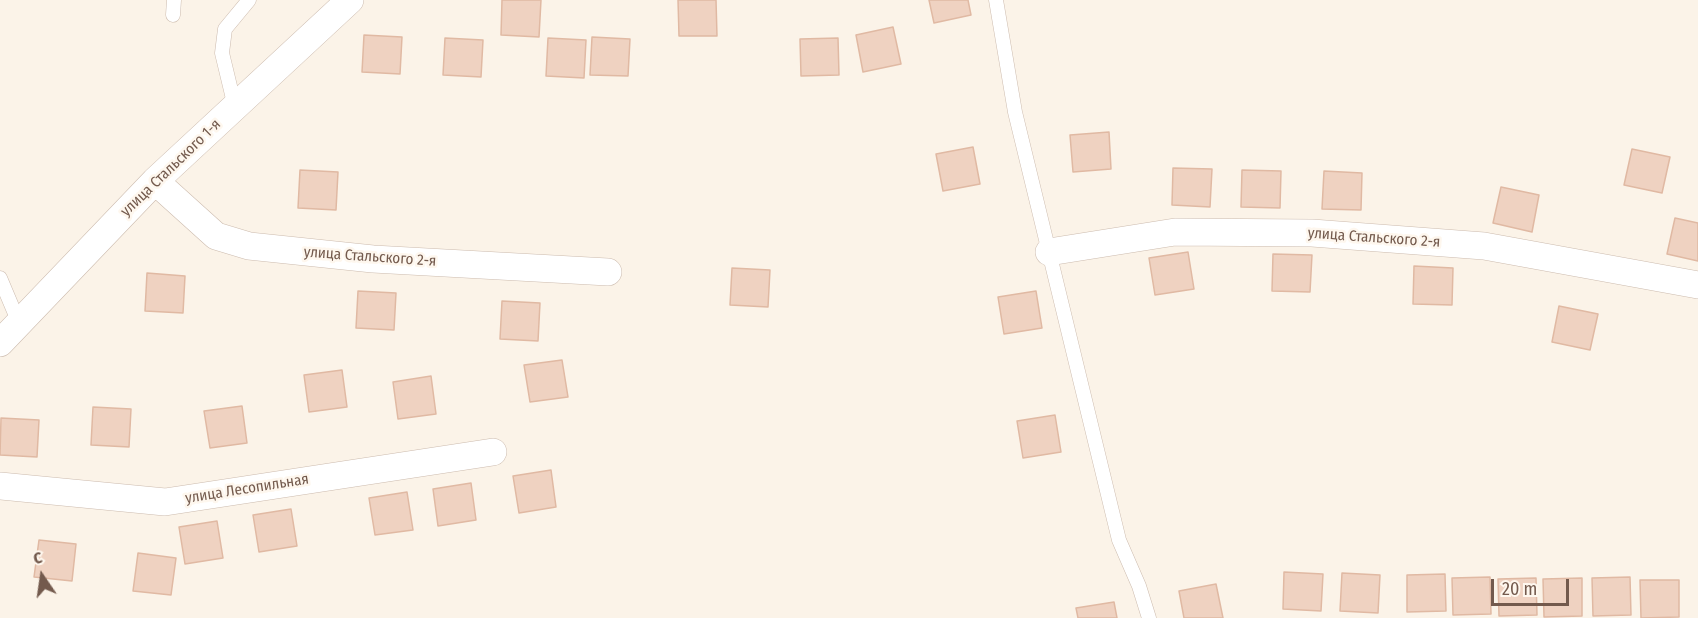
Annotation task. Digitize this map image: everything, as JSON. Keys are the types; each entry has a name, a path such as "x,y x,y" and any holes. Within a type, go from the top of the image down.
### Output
{"street":[{"name":"улица Стальского 1-я","path":"0,344 155,181 350,0"},
{"name":"улица Стальского 2-я","path":"155,181 216,236 249,246 373,259 608,272"},
{"name":"улица Стальского 2-я","path":"1049,252 1175,232 1312,232 1484,246 1698,285"},
{"name":"улица Лесопильная","path":"0,486 165,502 493,452"}],"lane":[{"path":"173,15 174,0"},
{"path":"235,107 222,53 225,28 249,0"},
{"path":"996,0 1015,112 1119,540 1139,586 1149,618"},
{"path":"0,278 19,323"}],"building":[{"path":"502,0 541,0 539,37 501,35"},
{"path":"678,0 716,0 717,36 679,36"},
{"path":"929,0 968,0 971,15 934,23"},
{"path":"893,27 901,64 863,72 856,35"},
{"path":"364,35 402,37 400,74 362,72"},
{"path":"592,37 630,39 628,76 590,75"},
{"path":"445,38 483,40 481,77 443,75"},
{"path":"548,38 586,40 584,78 546,76"},
{"path":"838,38 839,75 801,76 800,39"},
{"path":"1109,132 1111,169 1073,172 1070,135"},
{"path":"973,147 980,184 943,191 936,154"},
{"path":"1632,149 1670,157 1662,193 1624,185"},
{"path":"1173,168 1212,169 1210,207 1172,205"},
{"path":"300,170 338,172 336,210 298,208"},
{"path":"1242,170 1281,171 1280,208 1241,207"},
{"path":"1324,171 1362,173 1361,210 1322,209"},
{"path":"1501,187 1539,195 1532,232 1493,223"},
{"path":"1675,218 1698,223 1698,261 1667,254"},
{"path":"1188,252 1194,289 1155,295 1149,258"},
{"path":"1273,254 1312,255 1310,292 1272,291"},
{"path":"1414,266 1453,268 1452,305 1413,304"},
{"path":"732,268 770,270 768,307 730,305"},
{"path":"147,273 185,276 183,313 145,311"},
{"path":"358,291 396,293 394,330 356,328"},
{"path":"1036,291 1042,328 1004,334 998,297"},
{"path":"502,301 540,303 538,341 500,339"},
{"path":"1559,306 1598,314 1590,350 1552,342"},
{"path":"562,360 568,397 530,402 524,365"},
{"path":"342,370 347,407 309,412 304,375"},
{"path":"431,376 436,414 398,419 393,382"},
{"path":"242,406 247,443 210,448 204,411"},
{"path":"93,407 131,409 129,447 91,445"},
{"path":"1055,415 1061,452 1023,458 1017,421"},
{"path":"1,418 39,420 37,457 0,455"},
{"path":"551,470 556,507 519,513 513,476"},
{"path":"471,483 476,520 438,526 433,489"},
{"path":"407,492 413,530 375,535 369,498"},
{"path":"291,509 297,546 259,552 253,515"},
{"path":"217,521 223,558 185,564 179,527"},
{"path":"39,540 76,544 72,581 34,577"},
{"path":"138,553 176,558 171,595 133,591"},
{"path":"1284,572 1323,574 1321,611 1283,609"},
{"path":"1342,573 1380,575 1378,613 1340,611"},
{"path":"1445,574 1446,611 1407,612 1407,575"},
{"path":"1490,577 1491,614 1453,615 1452,578"},
{"path":"1630,577 1631,615 1593,616 1592,578"},
{"path":"1536,578 1537,615 1499,616 1498,579"},
{"path":"1582,578 1582,616 1544,617 1543,579"},
{"path":"1640,580 1679,580 1679,617 1641,618"},
{"path":"1216,584 1223,618 1184,618 1179,591"},
{"path":"1114,602 1117,618 1078,618 1076,608"}]}
